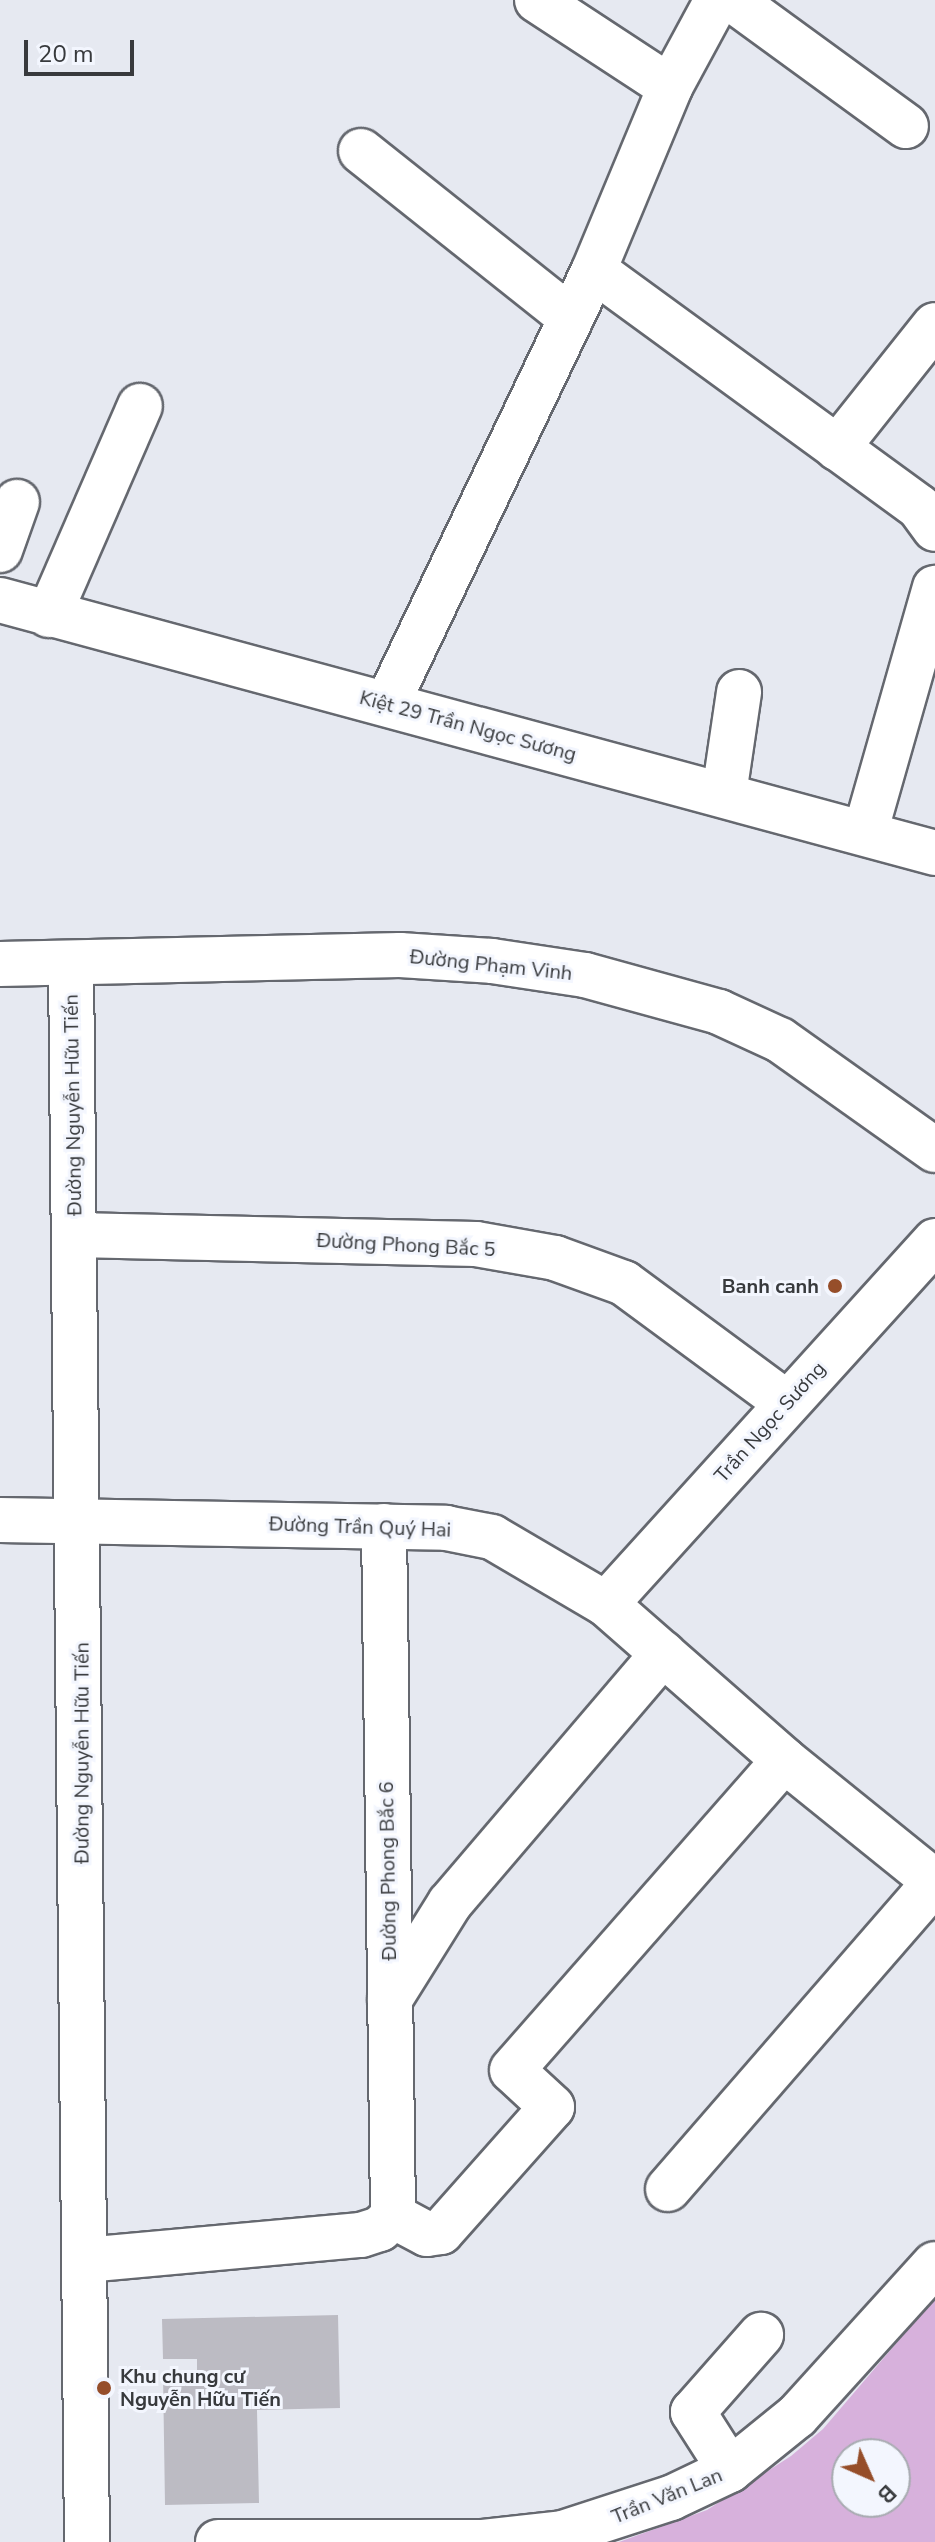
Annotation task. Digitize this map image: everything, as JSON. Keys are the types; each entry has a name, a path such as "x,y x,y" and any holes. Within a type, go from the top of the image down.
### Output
{"street":[{"path":"537,0 670,87"},
{"path":"387,704 594,270 670,87 717,0"},
{"path":"733,0 906,126"},
{"path":"361,151 571,318"},
{"path":"594,270 919,507 935,529"},
{"path":"837,448 935,325"},
{"path":"49,615 140,406"},
{"path":"0,550 17,502"},
{"path":"865,833 935,588"},
{"name":"Kiệt 29 Trần Ngọc Sương","path":"0,600 935,853"},
{"path":"724,794 739,692"},
{"name":"Đường Phạm Vinh","path":"0,964 400,955 492,961 585,975 719,1012 780,1040 935,1150"},
{"name":"Đường Nguyễn Hữu Tiến","path":"71,964 80,1518 87,2542"},
{"name":"Đường Phong Bắc 5","path":"75,1235 476,1244 555,1258 624,1283 787,1403"},
{"name":"Trần Ngọc Sương","path":"606,1604 935,1241"},
{"name":"Đường Trần Quý Hai","path":"0,1520 80,1518 446,1528 492,1537 606,1604 784,1760 935,1882"},
{"name":"Đường Phong Bắc 6","path":"384,1526 393,2216"},
{"path":"390,1999 450,1903 663,1654"},
{"path":"85,2260 361,2235 380,2229 393,2216 427,2234 441,2232 552,2107 512,2070 784,1760"},
{"path":"668,2189 935,1882"},
{"name":"Trần Văn Lan","path":"218,2542 481,2542 563,2533 671,2498 730,2470 807,2406 935,2264"},
{"path":"730,2470 693,2412 761,2335"}],"shaded area":[{"path":"935,2298 935,2542 619,2542 707,2510 791,2456 823,2429"}],"building":[{"path":"338,2315 340,2408 257,2410 259,2503 165,2505 163,2374 197,2373 197,2359 163,2359 162,2319"}],"place":[{"name":"Banh canh","path":"835,1286"},
{"name":"Khu chung cư Nguyễn Hữu Tiến","path":"104,2388"}]}
